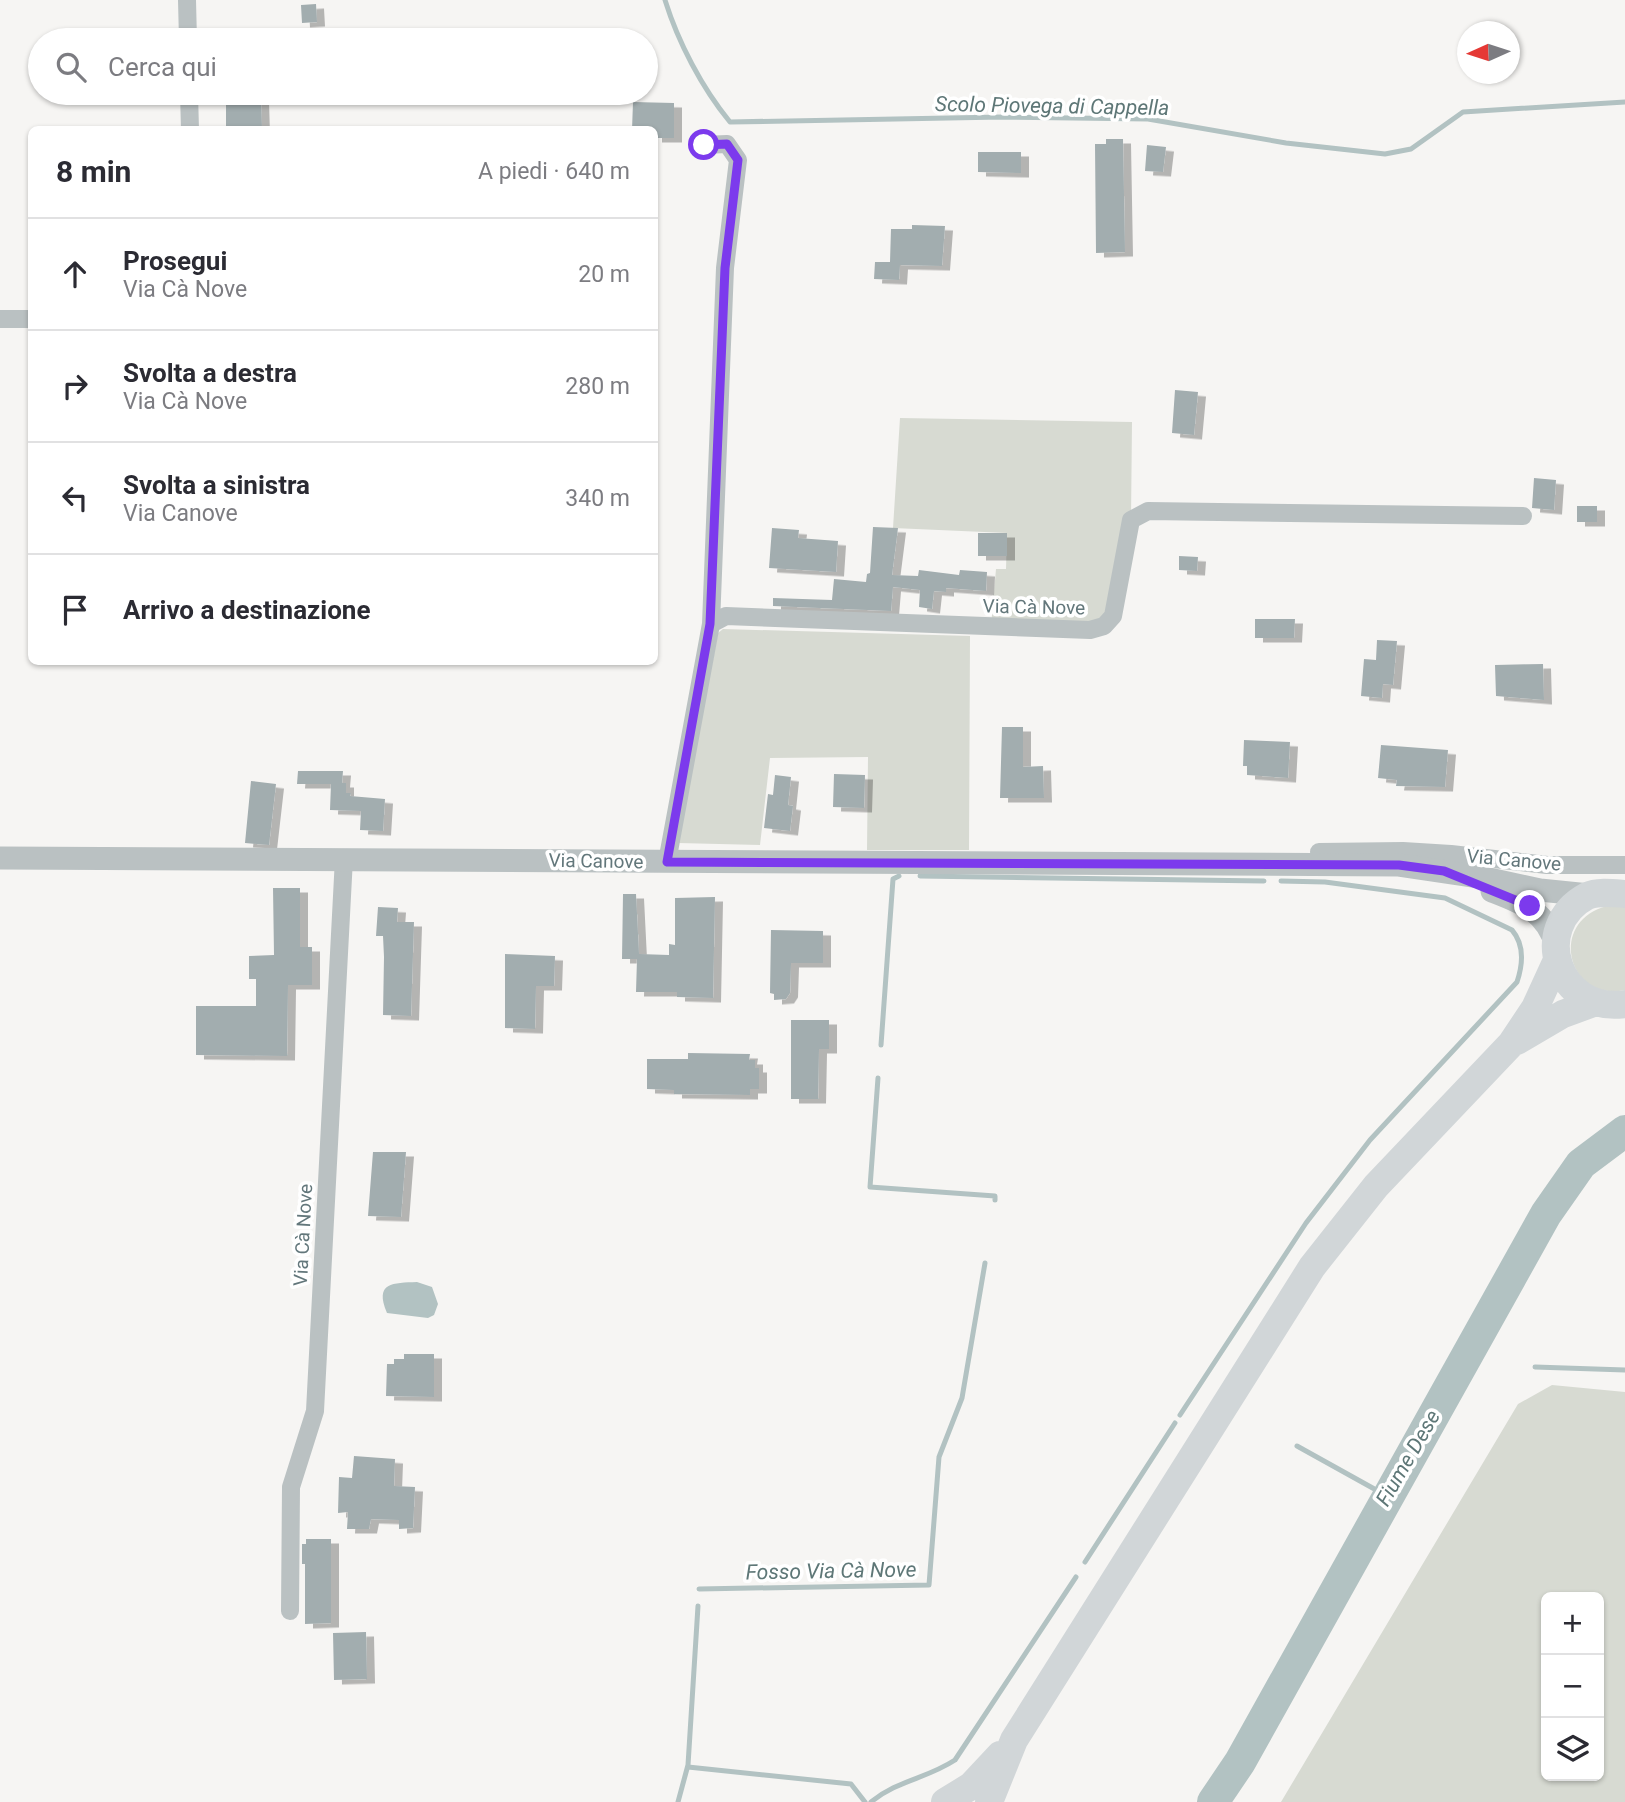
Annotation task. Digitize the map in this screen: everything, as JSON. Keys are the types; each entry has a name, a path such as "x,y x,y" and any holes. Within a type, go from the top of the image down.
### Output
{"main road":[{"path":"989,1802 1014,1740 1312,1267 1376,1186 1511,1044 1535,1008 1567,917 1589,895 1625,894"},
{"path":"1556,953 1570,986 1593,1003"},
{"path":"1511,1044 1563,1014 1593,1003 1625,1003"},
{"path":"945,1802 971,1786 1014,1740"}],"street":[{"path":"187,0 188,28"},
{"path":"189,105 190,126"},
{"path":"667,862 710,624 725,268 738,160 727,144 704,145"},
{"path":"0,319 28,319"},
{"name":"Via Cà Nove","path":"710,624 726,616 1090,630 1104,626 1113,616 1131,520 1148,511 1523,516"},
{"name":"Via Canove","path":"1319,852 1451,853 1547,865 1625,865"},
{"name":"Via Canove","path":"0,858 1399,865 1540,890 1589,895"},
{"name":"Via Cà Nove","path":"290,1611 291,1487 316,1411 344,858"},
{"name":"Via Canove","path":"1444,871 1530,906 1551,928 1556,953"}],"shaded area":[{"path":"900,418 1132,422 1131,520 1104,626 991,627 996,569 1006,569 1007,533 893,528"},
{"path":"723,629 970,636 969,850 867,850 868,757 770,758 760,845 678,843 718,633"},
{"path":"1612,905 1625,906 1625,990 1605,991 1589,984 1578,972 1572,957 1572,941 1578,925 1591,913"},
{"path":"417,1282 432,1287 438,1304 434,1315 428,1318 387,1313 384,1290 394,1284"},
{"path":"1552,1385 1625,1392 1625,1802 1281,1802 1518,1404"}],"building":[{"path":"316,4 317,22 302,23 301,5"},
{"path":"674,103 674,138 658,138 658,126 632,126 633,105"},
{"path":"226,105 261,105 262,126 226,126"},
{"path":"1106,139 1123,139 1125,252 1096,253 1095,144 1106,144"},
{"path":"1147,145 1166,147 1163,172 1145,171"},
{"path":"978,152 1021,152 1021,173 978,172"},
{"path":"912,225 945,226 942,266 900,265 899,280 874,279 875,262 890,262 891,229 912,229"},
{"path":"1175,390 1198,392 1194,435 1172,433"},
{"path":"1534,478 1556,480 1554,510 1532,508"},
{"path":"1577,506 1597,506 1597,522 1577,522"},
{"path":"873,527 898,528 892,575 918,576 919,570 959,575 960,570 987,572 986,591 946,588 946,592 934,591 932,609 919,607 920,590 893,587 891,611 773,606 773,598 832,600 834,579 866,582 867,574 870,573"},
{"path":"772,528 799,530 798,538 838,541 836,572 769,568"},
{"path":"978,533 1007,533 1007,556 978,556"},
{"path":"1179,556 1198,557 1197,571 1179,570"},
{"path":"1255,619 1295,619 1294,638 1255,638"},
{"path":"1377,640 1397,641 1393,685 1383,684 1382,698 1361,696 1364,659 1376,660"},
{"path":"1543,664 1544,700 1496,696 1495,665"},
{"path":"1002,727 1023,727 1023,767 1043,766 1044,798 1000,798"},
{"path":"1244,740 1290,742 1288,778 1247,775 1247,766 1243,766"},
{"path":"1381,745 1448,750 1445,787 1396,786 1397,780 1378,778"},
{"path":"298,771 343,771 342,783 346,783 346,793 351,793 350,796 385,799 383,831 360,830 361,811 330,810 331,784 297,784"},
{"path":"834,774 865,775 864,808 833,807"},
{"path":"775,775 791,777 788,805 793,806 790,831 764,828 768,794 773,795"},
{"path":"251,781 276,784 269,845 245,843"},
{"path":"273,888 300,888 300,947 312,947 312,985 288,985 287,1056 196,1055 196,1006 256,1006 256,979 249,979 249,956 274,955"},
{"path":"623,894 636,894 639,954 669,955 669,944 675,945 675,898 715,897 713,998 677,997 677,992 636,992 637,959 622,959"},
{"path":"378,907 398,908 397,922 414,922 411,1016 383,1015 384,957 383,936 376,936"},
{"path":"771,930 823,931 823,963 791,963 790,993 786,999 774,1000 774,994 770,993"},
{"path":"505,954 555,956 554,986 536,986 535,1029 505,1028"},
{"path":"791,1020 829,1020 829,1049 819,1049 818,1099 791,1099"},
{"path":"688,1053 750,1054 749,1060 755,1060 755,1068 759,1068 759,1089 750,1089 750,1095 674,1094 674,1090 647,1089 647,1059 688,1059"},
{"path":"373,1152 406,1152 401,1217 368,1216"},
{"path":"404,1354 434,1354 434,1397 386,1396 387,1364 394,1364 394,1359 404,1359"},
{"path":"354,1456 395,1459 394,1486 415,1487 413,1528 399,1529 399,1520 371,1519 369,1529 347,1529 348,1512 338,1513 339,1477 352,1478"},
{"path":"306,1539 331,1539 331,1623 305,1624 305,1564 302,1564 302,1544 306,1544"},
{"path":"366,1632 367,1679 334,1680 333,1633"}],"waterway":[{"name":"Scolo Piovega di Cappella","path":"665,0 692,64 730,122 1002,117 1148,119 1286,143 1385,154 1411,149 1463,112 1625,102"},
{"name":"Fosso Via Cà Nove","path":"881,1045 893,879 899,876"},
{"name":"Fosso Via Cà Nove","path":"920,876 1264,881"},
{"path":"1180,1415 1306,1223 1370,1140 1517,982 1520,968 1519,942 1512,930 1445,898 1325,882 1281,881"},
{"name":"Fosso Via Cà Nove","path":"878,1078 870,1187 995,1196 995,1200"},
{"name":"Fiume Dese","path":"1213,1802 1240,1762 1546,1214 1581,1164 1625,1131"},
{"name":"Fosso Via Cà Nove","path":"699,1589 929,1585 939,1457 962,1398 985,1263"},
{"path":"1535,1367 1625,1370"},
{"path":"1085,1562 1175,1423"},
{"path":"1297,1446 1387,1496"},
{"path":"871,1802 891,1789 955,1760 1076,1577"},
{"name":"Fosso Via Cà Nove","path":"678,1802 688,1765 698,1606"},
{"path":"688,1767 851,1784 865,1802"}],"route":[{"path":"704,145 727,144 738,160 725,268 710,624 667,849 667,862 1399,865 1444,871 1530,906"}]}
